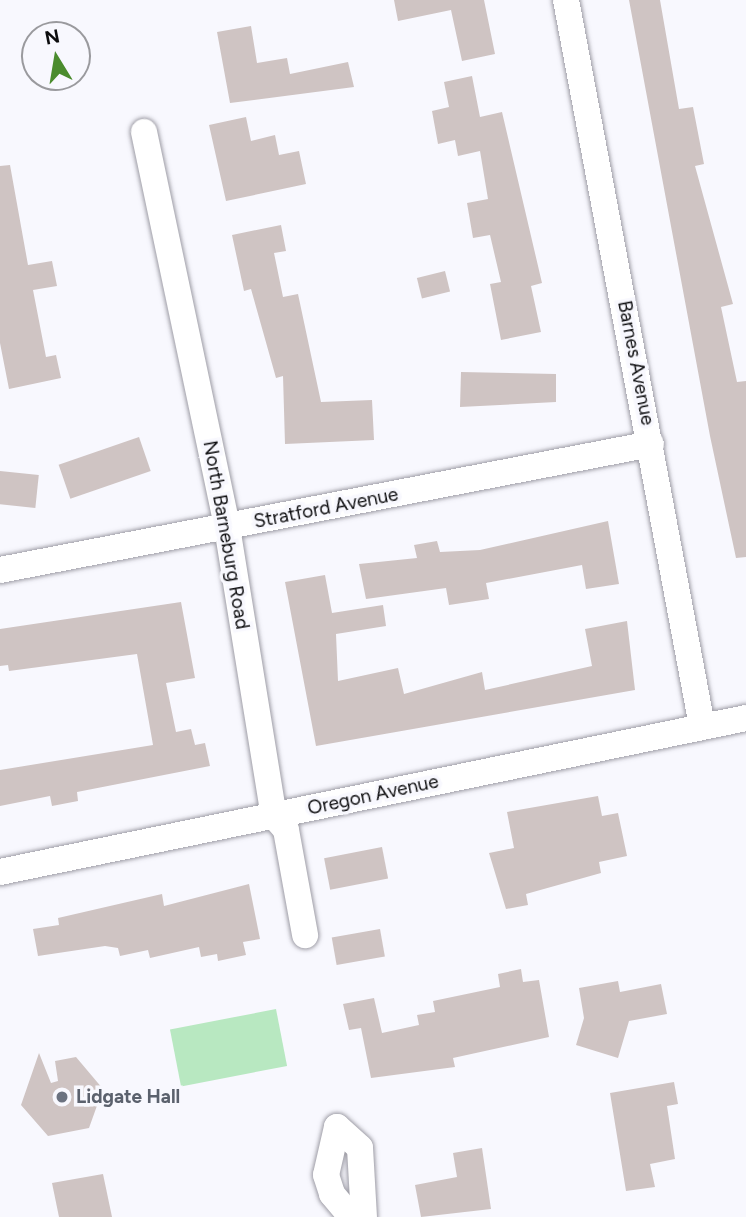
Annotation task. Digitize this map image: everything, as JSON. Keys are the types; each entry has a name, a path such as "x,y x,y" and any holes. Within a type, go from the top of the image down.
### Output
{"street":[{"name":"Barnes Avenue","path":"566,0 702,726"},
{"name":"North Barneburg Road","path":"144,132 227,527 274,816 286,830 305,935"},
{"name":"Stratford Avenue","path":"0,570 651,444"},
{"name":"Oregon Avenue","path":"0,872 746,718"},
{"path":"351,1217 332,1194 326,1175 337,1126 360,1148 363,1217"}],"green space":[{"path":"276,1009 287,1066 181,1087 170,1030"}],"building":[{"path":"394,0 484,0 495,54 462,61 451,10 398,21"},
{"path":"629,0 660,0 679,109 693,107 704,164 695,166 733,304 721,307 737,382 746,381 746,557 736,558 710,436"},
{"path":"251,26 257,63 287,58 290,74 348,62 354,87 230,103 217,32"},
{"path":"472,76 480,117 502,112 542,283 531,286 541,332 501,340 490,284 501,282 490,235 473,238 467,203 488,199 480,151 458,156 455,140 438,144 432,111 449,107 444,82"},
{"path":"246,117 251,141 275,135 279,155 299,151 306,184 226,201 209,125"},
{"path":"10,165 28,265 52,261 57,286 33,290 46,357 56,355 61,378 9,389 0,343 0,166"},
{"path":"281,225 286,251 274,253 283,297 298,294 321,402 372,400 374,440 285,444 283,376 276,378 251,289 244,291 232,235"},
{"path":"445,271 450,291 422,298 417,278"},
{"path":"461,372 556,374 556,402 460,407"},
{"path":"139,437 151,471 70,499 59,465"},
{"path":"0,471 39,475 35,508 0,504"},
{"path":"608,521 619,584 586,589 582,565 486,583 489,599 449,605 446,588 366,599 359,564 417,558 414,545 437,541 440,552 480,550"},
{"path":"325,575 332,613 383,605 386,626 336,634 338,681 398,668 404,694 482,672 485,690 592,666 585,629 627,621 635,690 316,746 285,582"},
{"path":"181,602 195,678 166,683 176,732 191,729 195,745 205,743 210,766 77,792 78,801 52,806 50,796 0,806 0,770 153,745 137,654 9,671 8,665 0,666 0,629"},
{"path":"598,796 602,816 618,813 627,856 599,862 601,873 526,894 528,905 506,909 489,853 514,848 507,812"},
{"path":"382,847 388,878 330,890 324,858"},
{"path":"249,884 260,939 243,942 246,955 218,961 217,954 201,957 199,947 150,958 148,950 120,956 118,948 105,946 38,956 33,929 59,925 58,918 162,894 164,906"},
{"path":"380,929 385,957 337,965 332,938"},
{"path":"521,969 523,982 539,980 549,1037 453,1058 455,1067 371,1078 361,1028 349,1030 343,1004 374,998 382,1033 419,1025 417,1015 435,1012 433,1001 500,987 498,974"},
{"path":"618,981 620,992 661,984 667,1014 629,1021 618,1058 576,1045 584,1018 579,988"},
{"name":"Lidgate Hall","path":"39,1053 51,1083 58,1081 55,1061 76,1057 103,1089 89,1128 48,1136 21,1105"},
{"path":"674,1082 678,1104 667,1106 675,1159 650,1164 655,1187 626,1191 610,1093"},
{"path":"482,1148 491,1209 421,1217 415,1185 457,1177 453,1153"},
{"path":"103,1174 112,1217 59,1217 52,1183"}],"place":[{"name":"Lidgate Hall","path":"62,1097"}]}
